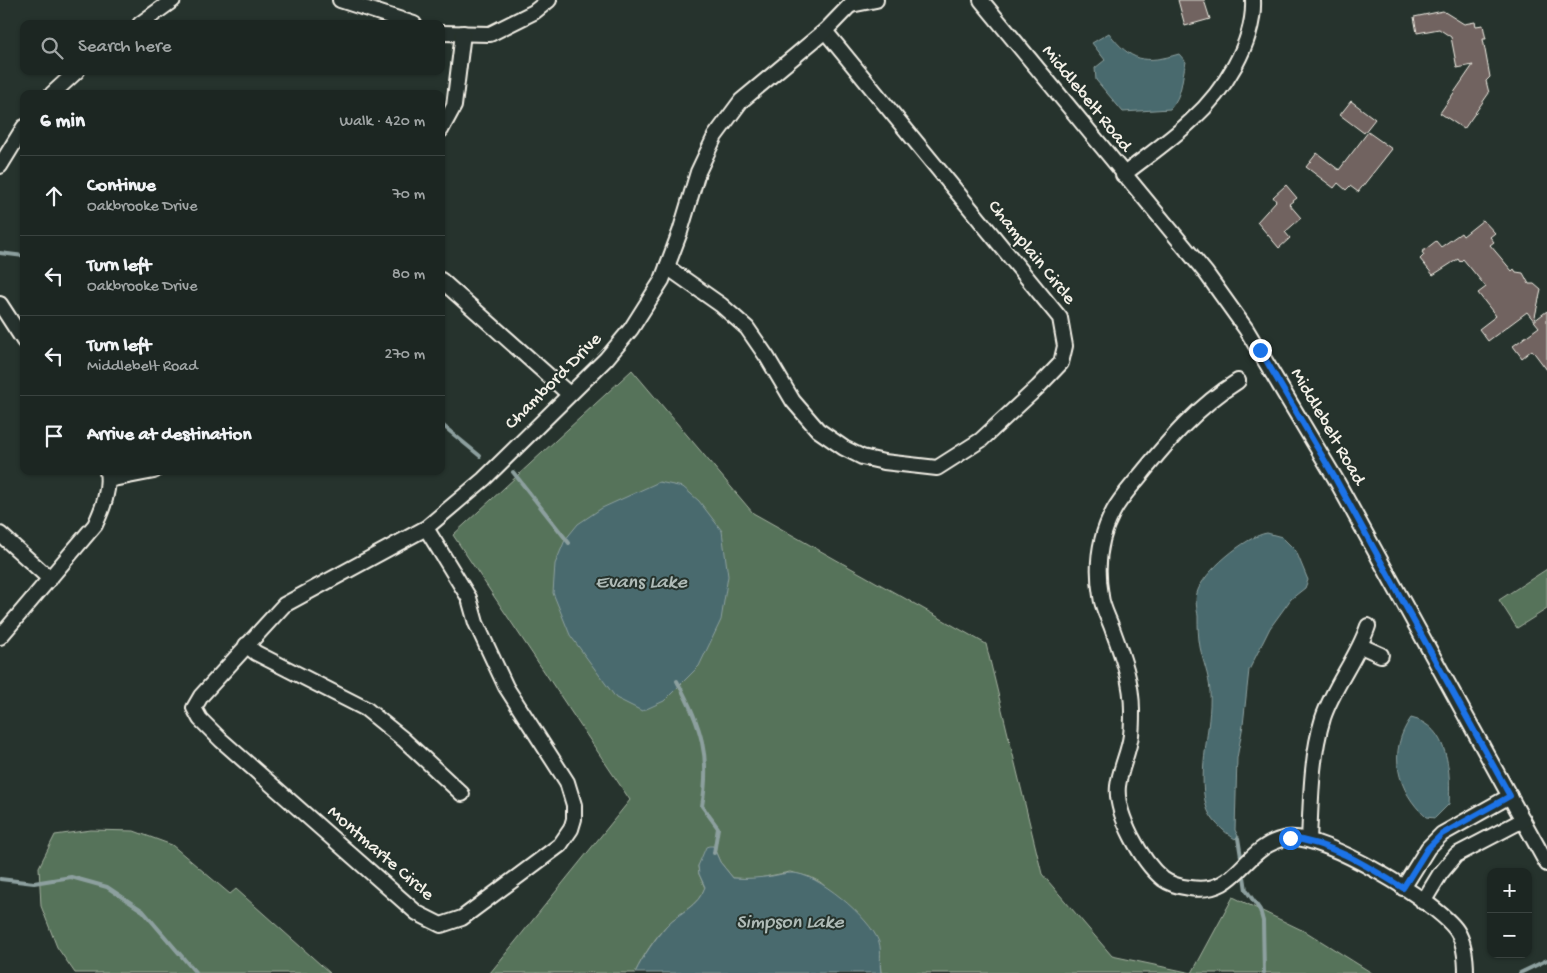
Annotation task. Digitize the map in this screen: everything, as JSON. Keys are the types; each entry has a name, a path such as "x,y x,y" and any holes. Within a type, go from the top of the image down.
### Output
{"street":[{"path":"146,20 173,0"},
{"path":"340,0 402,20"},
{"path":"445,33 490,34 534,12 549,0"},
{"name":"Chambord Drive","path":"194,708 201,696 284,605 426,528 484,479 606,359 631,330 662,280 698,172 715,136 741,101 825,31 853,3 876,0"},
{"name":"Middlebelt Road","path":"981,0 1123,175 1206,273 1260,350 1335,478 1547,864"},
{"path":"1123,175 1193,120 1230,74 1245,43 1254,12 1253,0"},
{"name":"Champlain Circle","path":"667,267 721,305 746,328 768,357 793,401 818,430 862,457 884,462 937,468 981,440 1038,388 1061,363 1065,346 1063,322 825,31"},
{"path":"445,123 454,106 462,33"},
{"path":"56,90 73,75"},
{"path":"0,166 20,134"},
{"path":"445,284 569,394"},
{"path":"0,304 20,336"},
{"path":"1238,381 1214,396 1160,451 1113,511 1102,542 1098,558 1101,599 1126,668 1131,699 1131,737 1118,788 1120,812 1129,833 1163,878 1176,885 1192,889 1211,890 1227,883 1258,851 1275,841 1290,838 1310,840 1355,859 1403,888 1446,918 1458,933 1466,973"},
{"path":"0,637 95,525 104,508 108,475"},
{"name":"Montmarte Circle","path":"194,708 200,719 221,740 418,913 430,921 442,925 462,918 560,845 571,829 574,819 574,805 566,782 506,687 476,623 469,598 426,528"},
{"path":"0,534 50,579"},
{"path":"1310,840 1313,770 1323,718 1336,689 1362,646 1368,626"},
{"path":"246,645 256,654 366,709 403,739 462,794"},
{"path":"1362,646 1381,655"},
{"path":"1403,888 1428,848 1442,834 1510,796"},
{"path":"1423,902 1440,874 1456,855 1523,820"}],"green space":[{"path":"632,370 753,513 986,644 1042,874 1112,956 1192,973 881,973 880,960 852,909 820,882 810,877 790,872 754,879 733,878 720,862 713,846 698,866 705,888 702,894 698,900 662,930 635,973 490,973 630,800 453,535"},
{"path":"1547,569 1547,609 1517,628 1499,600"},
{"path":"91,830 134,831 172,845 230,894 236,889 330,973 75,973 57,947 41,906 39,867 55,835"},
{"path":"1233,897 1308,933 1372,973 1192,973"}],"water":[{"path":"1109,33 1124,50 1132,55 1140,58 1157,59 1179,54 1186,62 1179,93 1170,109 1123,112 1096,80 1095,68 1105,60 1092,43"},
{"name":"Evans Lake","path":"659,482 683,487 699,501 722,531 728,576 721,620 699,666 664,701 642,711 616,698 570,635 553,593 555,564 565,540 578,524 602,508"},
{"path":"1267,533 1282,537 1296,551 1308,580 1305,588 1291,599 1270,628 1249,670 1237,758 1235,830 1238,836 1235,839 1214,820 1206,805 1203,778 1210,691 1199,643 1196,596 1207,576 1226,557 1248,541"},
{"path":"1411,718 1424,723 1433,730 1445,752 1448,765 1449,804 1435,818 1426,817 1416,807 1402,783 1398,757 1399,744"},
{"name":"Simpson Lake","path":"713,846 720,862 733,878 758,878 791,873 802,875 828,888 854,909 874,932 880,946 881,973 635,973 667,925 694,904 702,894 705,887 699,874 698,866 706,847"}],"building":[{"path":"1178,0 1204,0 1210,19 1185,26"},
{"path":"1443,11 1464,24 1475,22 1476,26 1483,25 1486,39 1483,39 1490,77 1486,81 1489,93 1464,129 1440,113 1473,65 1457,68 1451,37 1439,29 1417,33 1414,17"},
{"path":"1351,101 1375,119 1364,133 1340,115"},
{"path":"1368,132 1392,149 1358,192 1350,186 1346,190 1338,183 1334,188 1306,167 1317,153 1339,170"},
{"path":"1286,185 1297,198 1289,204 1301,218 1285,232 1290,238 1279,248 1257,222 1276,201 1273,197"},
{"path":"1483,220 1495,233 1490,237 1494,242 1490,245 1512,271 1514,269 1516,272 1523,273 1529,284 1534,284 1541,290 1534,321 1527,312 1488,341 1479,329 1496,316 1478,293 1486,287 1463,259 1460,262 1458,259 1433,275 1420,259 1424,255 1422,252 1436,241 1441,247 1461,233 1463,236"},
{"path":"1547,311 1547,370 1532,350 1522,358 1513,346 1539,327 1534,321"}],"waterway":[{"path":"0,253 20,256"},
{"path":"445,427 480,456"},
{"path":"513,472 569,543"},
{"path":"677,681 692,712 702,741 705,772 702,806 718,828 714,853"},
{"path":"1238,838 1242,863"},
{"path":"1243,870 1246,890 1260,910 1263,921 1264,973"},
{"path":"0,879 34,883 71,877 107,887 143,911 196,973"},
{"path":"1520,973 1547,960"}],"route":[{"path":"1260,350 1335,478 1510,796 1442,834 1428,848 1403,888 1355,859 1310,840 1290,838"}]}
